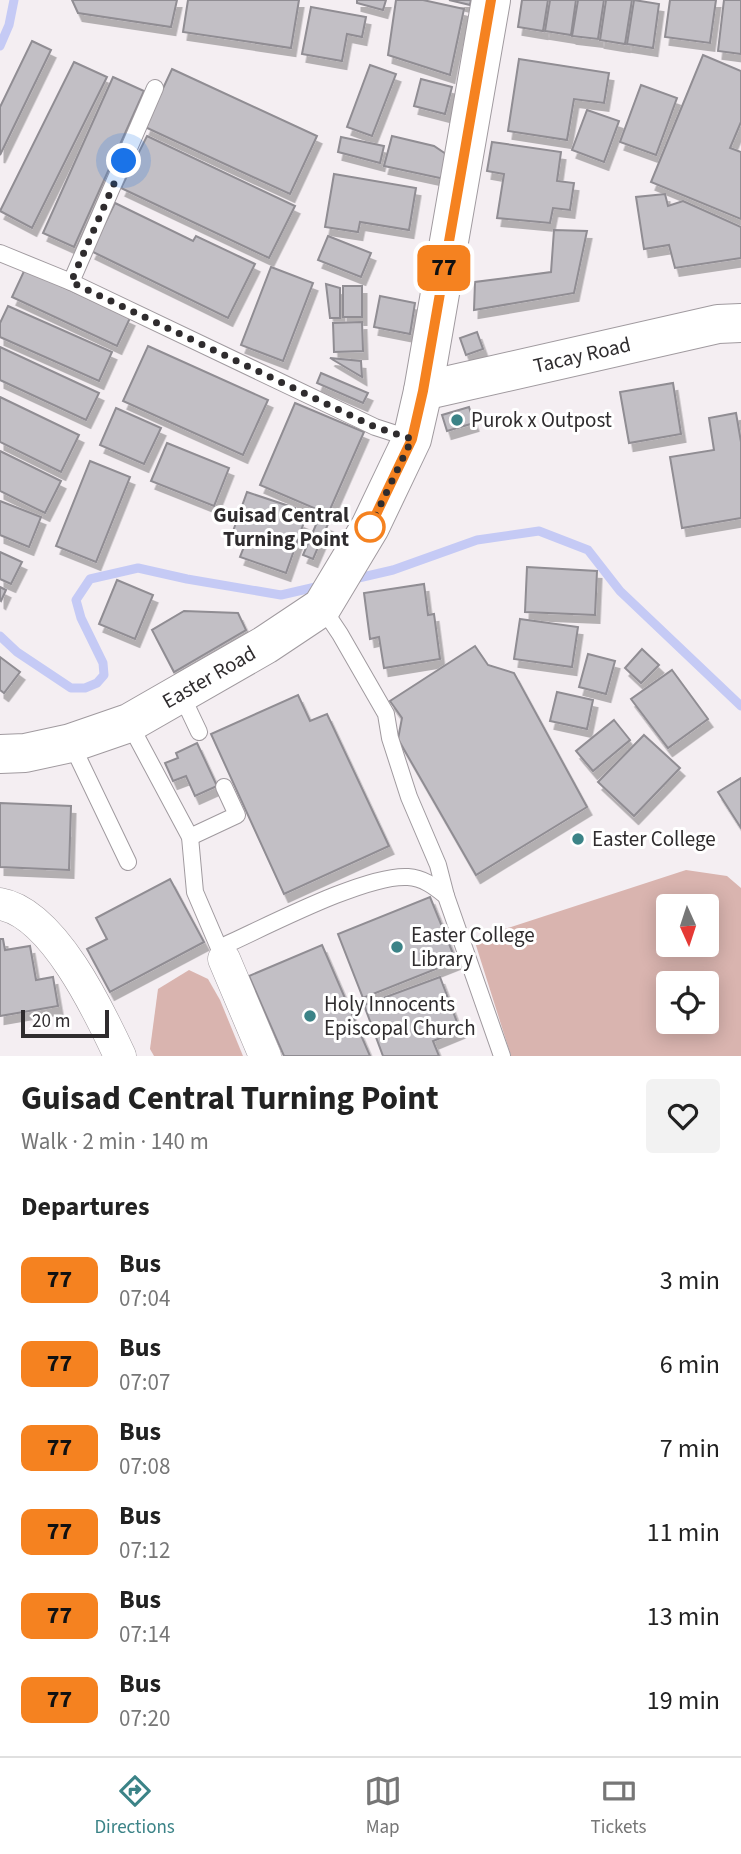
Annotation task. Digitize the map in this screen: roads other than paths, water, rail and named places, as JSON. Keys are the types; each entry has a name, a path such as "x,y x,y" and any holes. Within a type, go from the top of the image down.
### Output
{"main road":[{"name":"Easter Road","path":"0,754 25,753 71,743 129,723 265,645 326,600 365,538 412,439 423,391 491,0"},
{"name":"Tacay Road","path":"423,391 718,324 741,323"}],"street":[{"path":"0,904 30,918 52,937 100,1014 120,1056"},
{"path":"221,953 265,1056"}],"lane":[{"path":"71,282 155,89"},
{"path":"0,253 71,282 375,427 412,439"},
{"path":"326,600 340,634 386,714 390,738 409,797 438,865 446,896 502,1056"},
{"path":"181,694 199,732"},
{"path":"129,723 190,837 195,892 221,953 329,899 375,881 407,877 429,882 446,896"},
{"path":"71,743 128,862"},
{"path":"190,837 237,815 224,786"}],"waterway":[{"path":"0,46 9,25 14,0"},
{"path":"354,579 393,570 477,540 539,531 588,550 620,591 741,706"},
{"path":"0,636 17,652 71,688 85,688 97,683 104,675 103,663 81,618 76,600 90,579 138,568 281,595 320,586"}],"place":[{"name":"Purok x Outpost","path":"457,420"},
{"name":"Guisad Central Turning Point","path":"370,527"},
{"name":"Easter College","path":"578,839"},
{"name":"Easter College Library","path":"397,947"},
{"name":"Holy Innocents Episcopal Church","path":"310,1016"}]}
